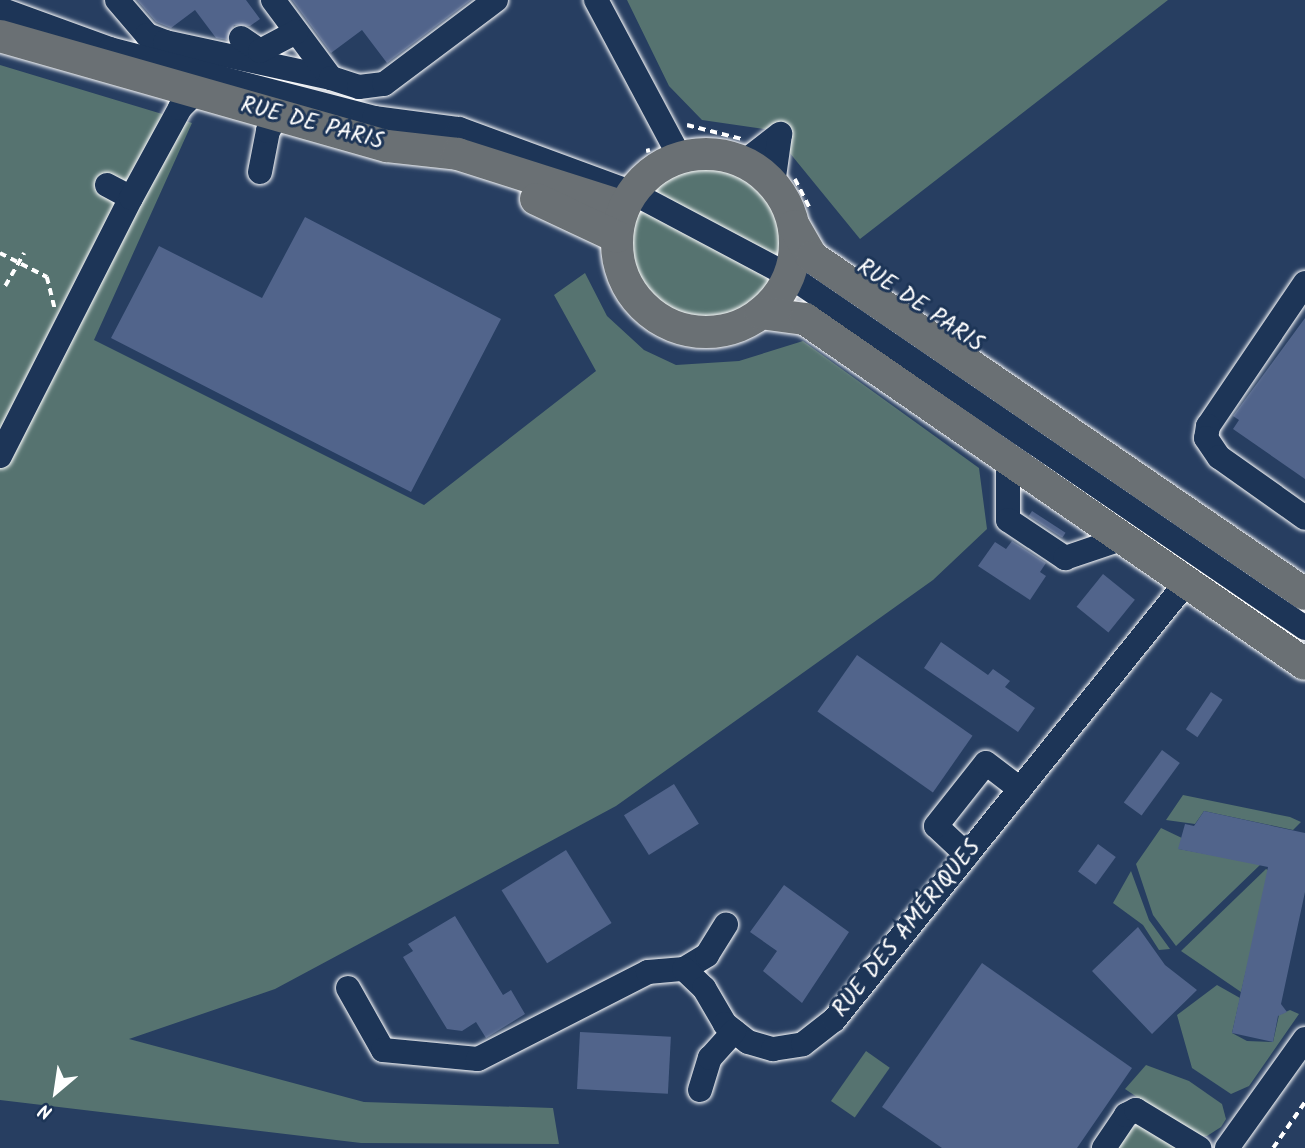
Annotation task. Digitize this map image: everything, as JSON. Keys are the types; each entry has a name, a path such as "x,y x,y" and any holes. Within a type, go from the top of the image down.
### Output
{"main road":[{"name":"RUE DE PARIS","path":"0,36 188,100"},
{"name":"RUE DE PARIS","path":"0,59 188,100 273,123 387,146 458,154 625,212"},
{"path":"762,162 712,154 658,153 653,172 625,212 628,286 664,321 714,332 761,313 789,276 803,222"},
{"name":"RUE DE PARIS","path":"762,162 803,222 812,257 1305,594"},
{"path":"761,313 805,320 1124,538 1185,584 1305,664"}],"street":[{"path":"117,0 147,35 165,42 331,78 359,87 384,85 496,0"},
{"path":"273,0 331,78"},
{"path":"596,0 658,153"},
{"path":"0,9 110,49 374,118 459,129 625,212 789,276 1305,628"},
{"path":"241,38 260,51 296,32"},
{"path":"0,456 131,198 188,100"},
{"path":"260,172 273,123"},
{"path":"107,185 131,198"},
{"path":"1303,512 1219,457 1206,438 1208,426 1305,283"},
{"path":"1008,459 1008,520 1065,558 1124,538"},
{"name":"RUE DES AMÉRIQUES","path":"684,969 734,1031 773,1049 803,1044 834,1020 1185,584"},
{"path":"967,855 936,826 986,763 1020,789"},
{"path":"348,988 383,1050 478,1059 560,1013 648,972 684,969 707,955 726,924"},
{"path":"701,1090 710,1058 734,1031"},
{"path":"1227,1148 1305,1039"},
{"path":"1104,1148 1126,1115 1136,1110 1199,1148"}],"path":[{"path":"688,126 731,134 762,162 803,190 803,222"},
{"path":"0,253 47,277 48,296 55,308"},
{"path":"5,286 24,253"},
{"path":"1273,1148 1305,1102"}],"green space":[{"path":"627,0 1168,0 860,239 771,130 702,120 669,86"},
{"path":"0,65 192,123 94,340 424,505 596,371 554,295 585,273 607,316 644,350 676,365 739,361 803,341 979,468 987,529 933,580 616,806 275,989 129,1039 364,1102 553,1108 559,1144 361,1143 0,1100"},
{"path":"697,167 726,168 763,191 783,228 781,261 649,191 669,176"},
{"path":"638,207 775,279 773,283 755,304 730,318 702,321 663,308 643,288 631,262 629,234"},
{"path":"1183,795 1290,817 1301,822 1293,830 1204,811 1195,824 1166,820"},
{"path":"1161,828 1184,839 1179,849 1261,864 1176,946 1153,915 1136,864"},
{"path":"1266,869 1270,871 1241,992 1181,951"},
{"path":"1131,871 1149,920 1170,949 1159,950 1143,925 1113,903"},
{"path":"1217,985 1240,998 1232,1033 1247,1041 1273,1042 1279,1015 1290,1010 1299,1014 1249,1086 1231,1094 1192,1068 1177,1015"},
{"path":"866,1051 890,1068 855,1118 831,1101"},
{"path":"1146,1065 1189,1081 1222,1104 1226,1119 1221,1127 1207,1136 1195,1136 1125,1089"},
{"path":"1137,1124 1182,1148 1111,1148"}],"building":[{"path":"137,0 246,0 260,19 250,26 234,25 227,40 216,38 195,10 171,28 156,22"},
{"path":"292,0 471,0 387,63 362,30 331,53"},
{"path":"305,217 501,319 411,492 111,338 159,246 262,298"},
{"path":"1305,318 1305,479 1233,429 1239,420 1233,416"},
{"path":"1032,511 1066,533 1062,538 1029,516"},
{"path":"1012,541 1046,563 1040,572 1046,576 1030,600 978,566 995,542 1006,549"},
{"path":"1103,574 1135,600 1108,632 1077,607"},
{"path":"941,642 988,675 993,669 1010,681 1005,687 1035,708 1018,732 924,668"},
{"path":"857,655 973,736 933,792 817,712"},
{"path":"1211,692 1223,700 1197,737 1186,729"},
{"path":"1162,750 1180,763 1142,816 1124,803"},
{"path":"674,784 699,824 649,855 624,815"},
{"path":"1204,811 1305,833 1305,892 1281,1004 1287,1012 1278,1016 1273,1042 1232,1033 1268,867 1178,849 1185,824 1194,826"},
{"path":"1098,844 1116,857 1096,884 1078,872"},
{"path":"566,850 612,923 547,963 502,890"},
{"path":"784,885 849,932 802,1003 763,971 777,951 750,932"},
{"path":"455,916 503,995 511,990 525,1014 486,1038 476,1022 462,1031 447,1029 403,957 413,951 408,944"},
{"path":"1138,927 1165,965 1197,990 1152,1034 1092,971"},
{"path":"982,963 1132,1068 1077,1148 942,1148 882,1107"},
{"path":"580,1032 671,1037 668,1094 577,1089"}]}
